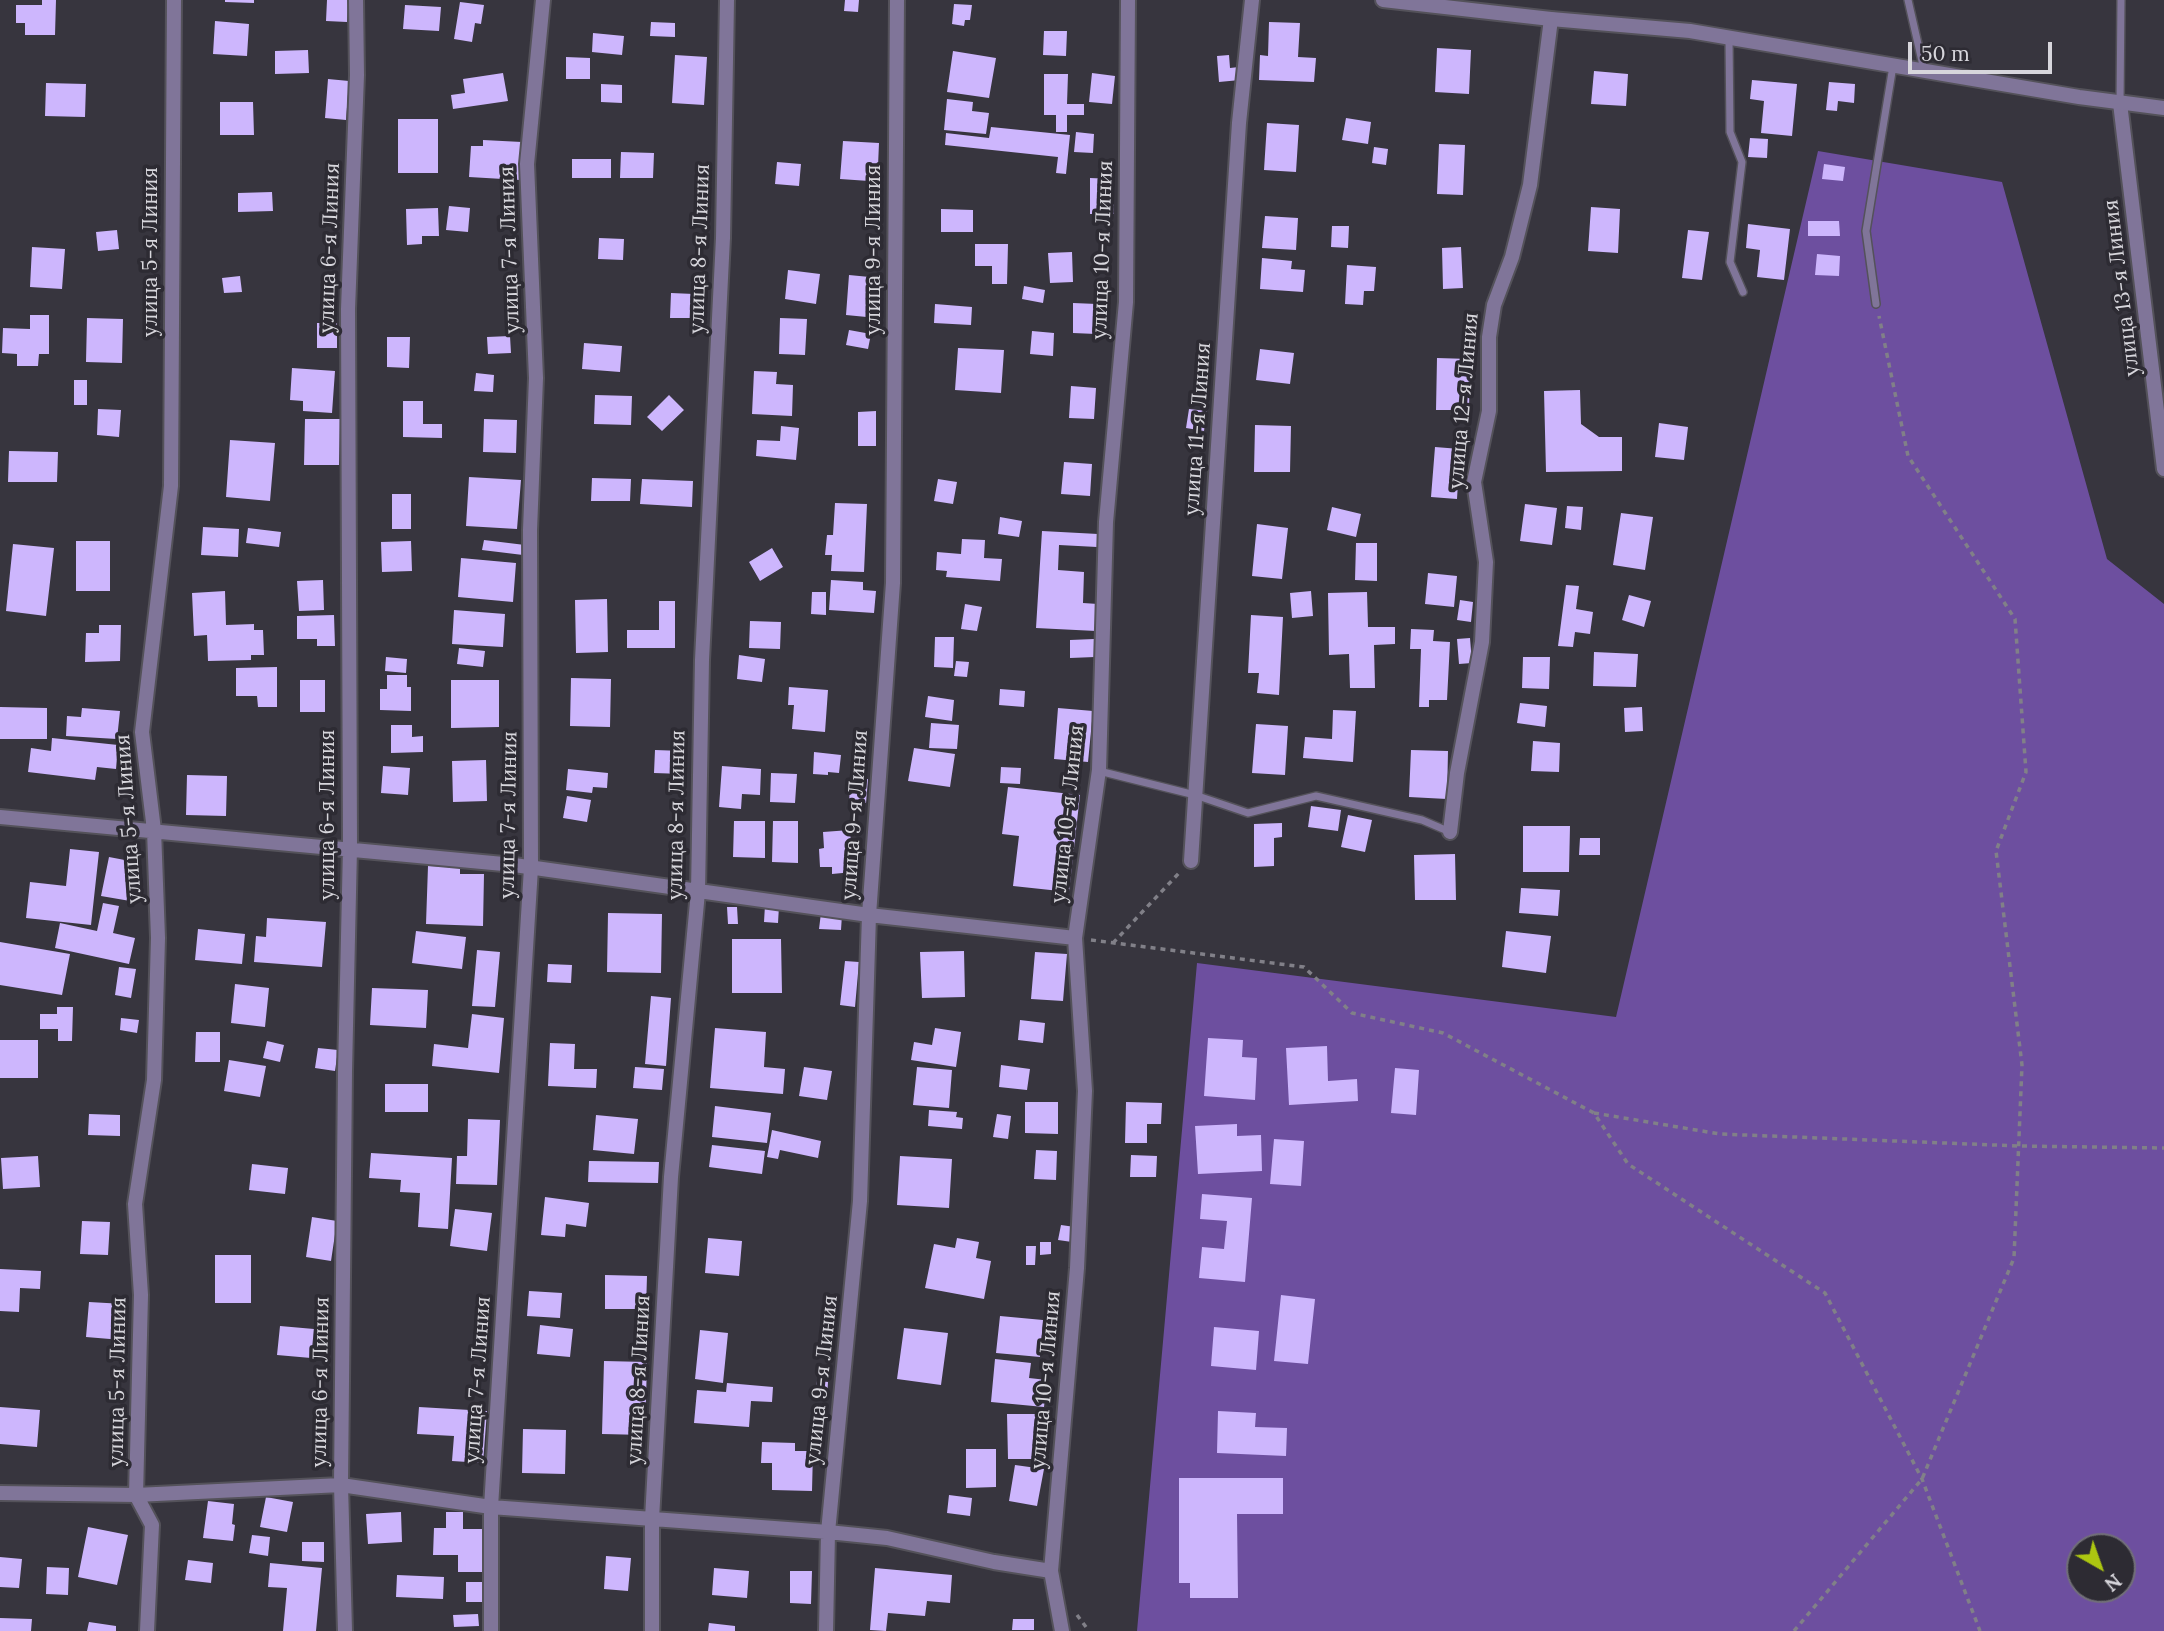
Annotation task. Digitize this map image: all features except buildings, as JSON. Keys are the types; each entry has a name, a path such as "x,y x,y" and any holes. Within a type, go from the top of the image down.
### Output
{"street":[{"name":"улица 5-я Линия","path":"147,1631 152,1525 136,1495 141,1295 135,1204 154,1080 158,938 153,830 142,732 170,486 174,0"},
{"name":"улица 6-я Линия","path":"345,1631 341,1485 350,848 348,309 357,75 356,0"},
{"name":"улица 7-я Линия","path":"491,1631 491,1507 531,868 530,530 536,378 527,164 543,0"},
{"name":"улица 8-я Линия","path":"652,1631 652,1519 671,1177 698,892 702,660 723,238 727,0"},
{"name":"улица 9-я Линия","path":"826,1631 828,1532 860,1200 869,915 892,583 897,0"},
{"name":"улица 10-я Линия","path":"1062,1631 1051,1571 1077,1268 1086,1091 1075,938 1099,771 1105,522 1126,302 1128,0"},
{"name":"улица 11-я Линия","path":"1191,860 1238,136 1252,0"},
{"path":"1383,0 1550,19 1690,31 2120,103 2164,108"},
{"name":"улица 12-я Линия","path":"1450,832 1457,773 1482,642 1486,562 1474,482 1489,411 1489,337 1493,305 1511,257 1530,185 1550,19"},
{"name":"улица 13-я Линия","path":"2120,103 2164,469"},
{"path":"0,817 350,848 531,868 869,915 1075,938"},
{"path":"0,1493 136,1495 341,1485 491,1507 887,1538 994,1562 1051,1571"}],"lane":[{"path":"1908,0 1924,70"},
{"path":"2120,103 2121,0"},
{"path":"1729,38 1730,132 1742,162 1730,262 1743,292"},
{"path":"1876,304 1866,231 1893,66"},
{"path":"1099,771 1195,795 1248,813 1316,796 1422,820 1450,832"}],"path":[{"path":"1794,1631 1923,1479 2014,1258 2022,1065 1996,851 2026,772 2015,619 1908,456 1876,304"},
{"path":"1112,943 1191,860"},
{"path":"1075,938 1304,967 1352,1013 1443,1033 1594,1113 1720,1134 2019,1146 2164,1148"},
{"path":"1594,1113 1628,1164 1825,1293 1923,1479 1980,1631"}],"shaded area":[{"path":"1818,151 2002,182 2107,559 2164,604 2164,1631 1137,1631 1197,963 1616,1017"}]}
